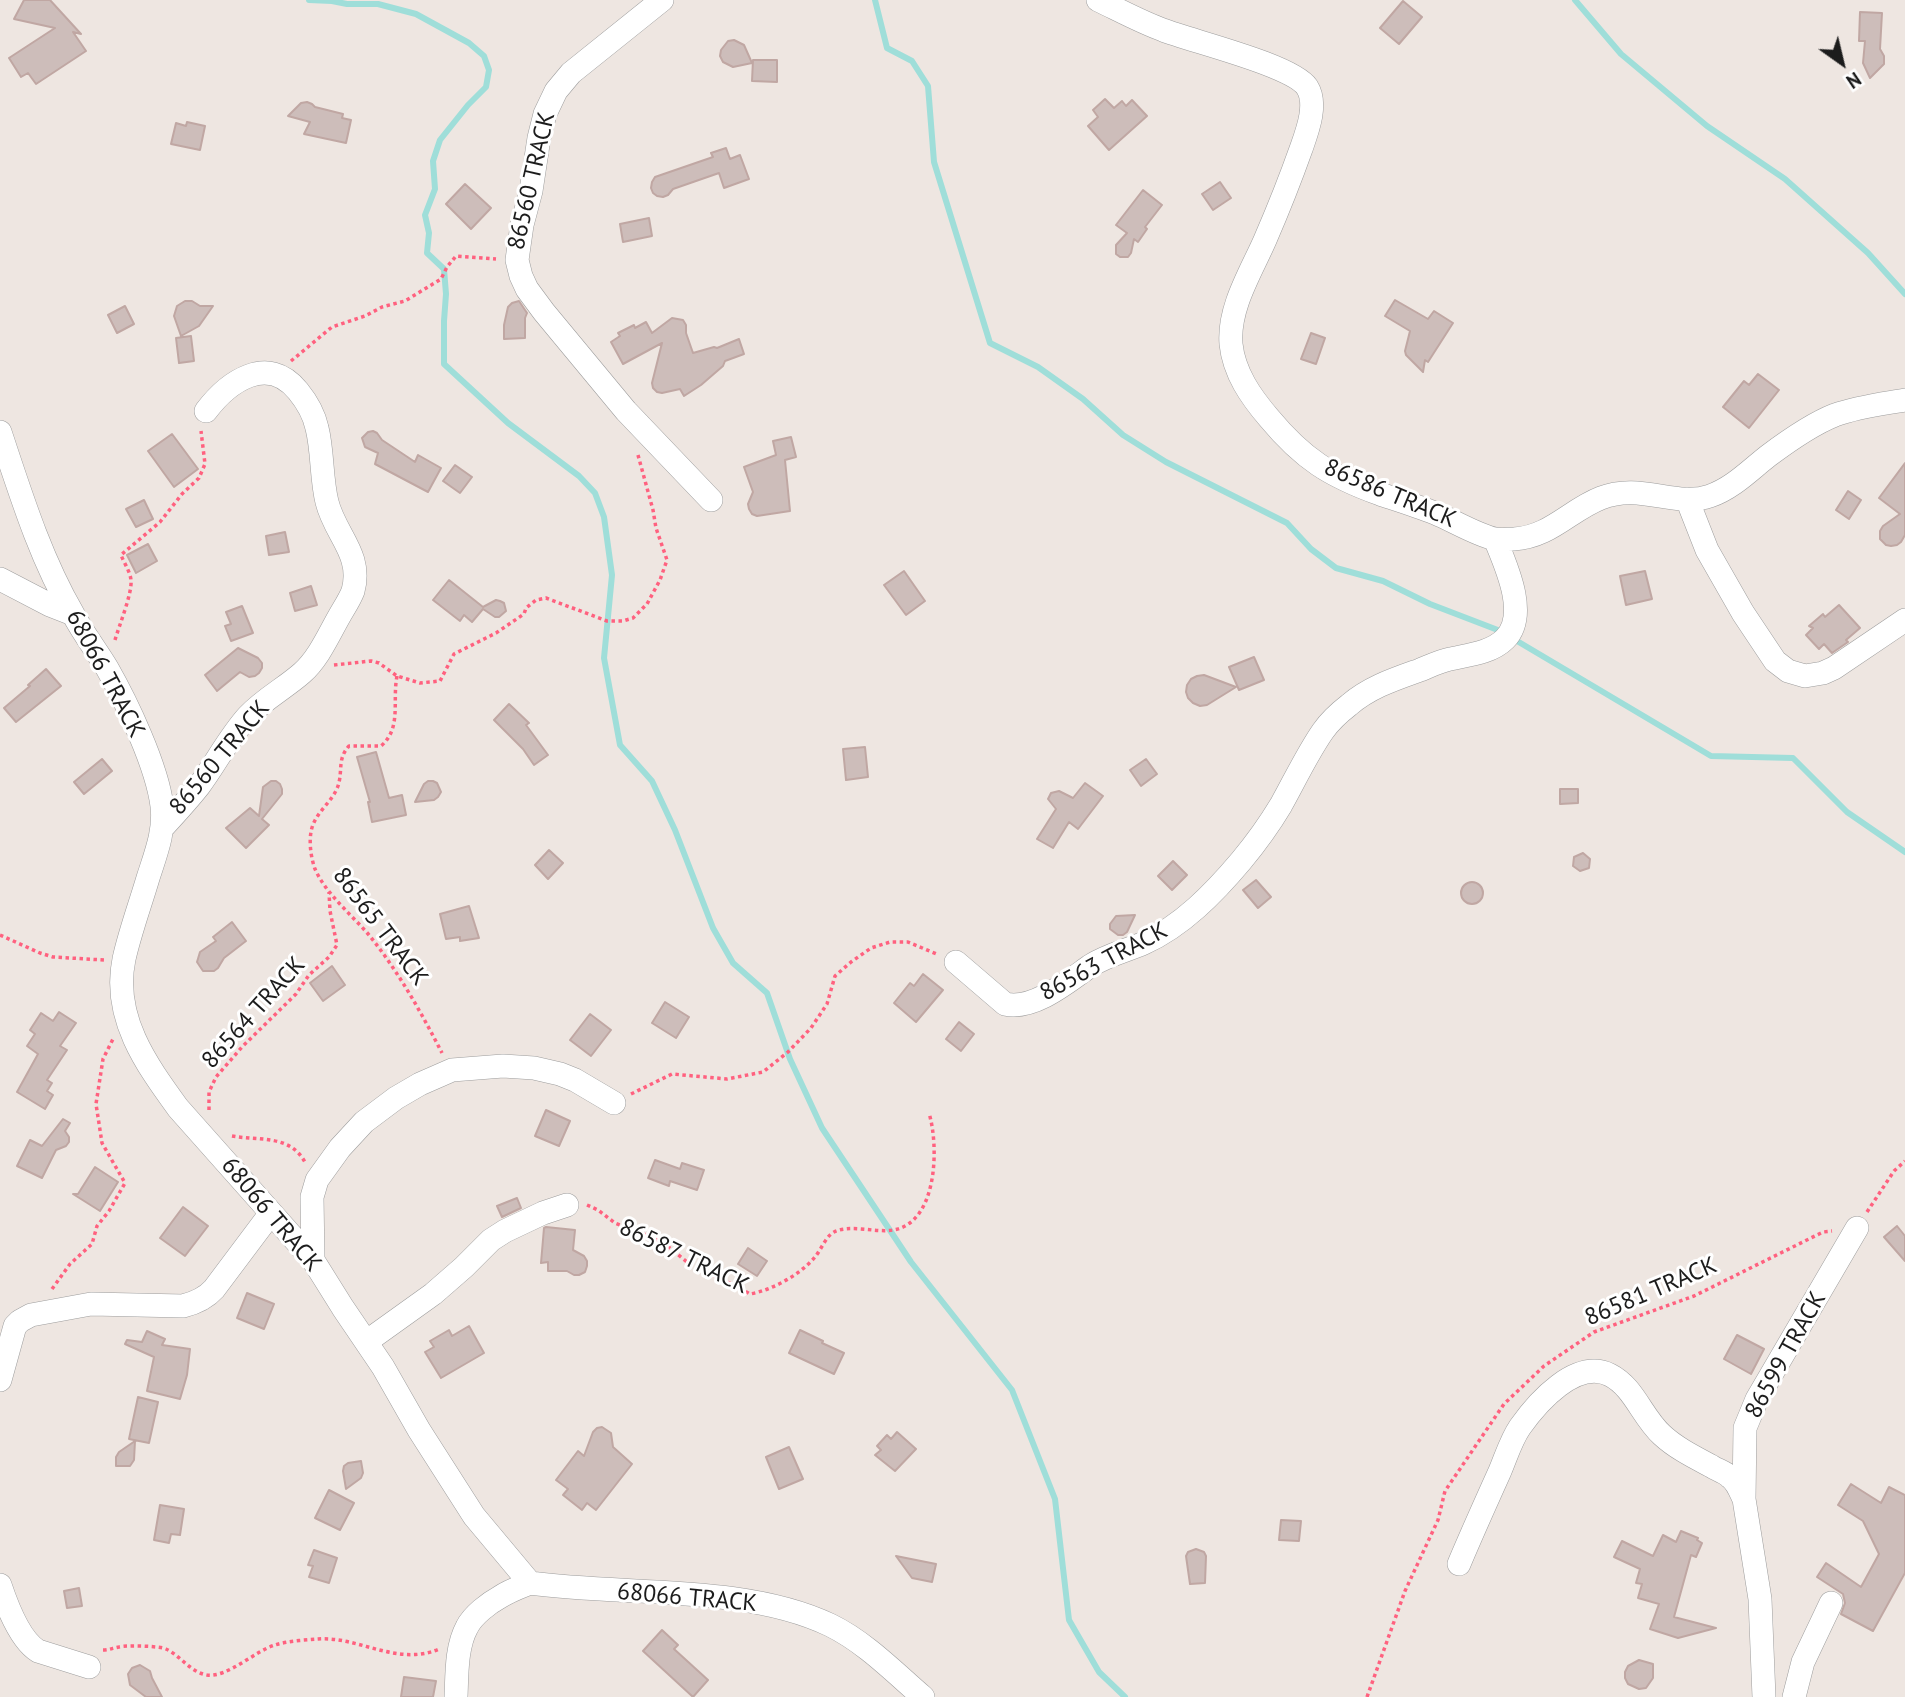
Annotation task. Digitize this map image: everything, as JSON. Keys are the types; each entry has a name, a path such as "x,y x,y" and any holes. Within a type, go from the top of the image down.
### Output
{"street":[{"name":"86560 TRACK","path":"517,260 539,138 545,114 556,91 570,73 662,0"},
{"name":"86586 TRACK","path":"1098,0 1163,30 1296,76 1306,85 1311,103 1309,125 1287,188 1244,287 1234,316 1231,345 1236,366 1247,389 1260,407 1286,439 1308,459 1333,475 1433,512 1495,539 1518,539 1548,530 1588,504 1616,493 1635,492 1700,499 1720,491 1770,454 1834,416 1905,400"},
{"path":"517,260 520,276 544,312 626,411 711,500"},
{"path":"206,411 217,396 243,378 260,373 276,373"},
{"name":"86560 TRACK","path":"164,826 200,784 248,716 304,671 326,640 353,592 355,564 352,551 337,529 324,492 318,430 313,414 294,386 276,373"},
{"name":"68066 TRACK","path":"0,432 46,561 73,614 108,669 134,723 155,776 162,806 164,826 124,961 124,1015 142,1054 178,1108 313,1260 383,1367 419,1430 474,1516 530,1583 565,1588 717,1596 776,1607 831,1625 863,1645 923,1697"},
{"path":"1687,499 1707,550 1743,613 1775,661 1788,671 1805,676 1823,673 1905,620"},
{"name":"86563 TRACK","path":"956,962 1005,1004 1013,1006 1050,993 1097,962 1145,942 1189,914 1240,862 1266,829 1324,729 1352,702 1383,683 1450,659 1485,651 1505,639 1514,624 1516,601 1495,539"},
{"path":"0,579 73,614"},
{"path":"313,1260 312,1197 317,1180 340,1148 364,1122 433,1077 452,1070 503,1066 534,1068 575,1080 614,1103"},
{"path":"366,1342 433,1294 491,1240 516,1226 568,1205"},
{"path":"0,1380 15,1326 20,1321 32,1315 91,1304 183,1306 192,1303 210,1294 271,1213"},
{"name":"86599 TRACK","path":"1764,1697 1760,1599 1745,1499 1745,1428 1757,1399 1857,1228"},
{"path":"1458,1564 1519,1429 1547,1396 1565,1380 1579,1373 1598,1371 1616,1378 1628,1389 1662,1436 1688,1454 1730,1476 1745,1499"},
{"path":"456,1697 461,1643 468,1626 499,1597 530,1583"},
{"path":"0,1586 21,1632 32,1647 93,1658"},
{"path":"1794,1697 1803,1662 1831,1603"}],"path":[{"name":"86560 TRACK","path":"276,373 332,327 405,301 441,279 456,256 517,260"},
{"path":"108,669 121,616 127,604 131,580 121,555 160,522 182,494 199,478 205,464 200,424 206,411"},
{"path":"304,671 350,662 371,661 379,663 397,676 420,683 440,681 454,654 496,633 524,614 526,608 536,600 546,598 607,621 633,618 647,604 667,560 636,448"},
{"name":"86565 TRACK","path":"397,676 394,727 381,746 349,746 342,753 337,787 316,817 311,831 311,856 328,889 370,937 396,973 452,1070"},
{"name":"86564 TRACK","path":"209,1112 209,1092 216,1077 296,994 309,975 329,957 337,945 328,889"},
{"path":"0,935 53,957 124,961"},
{"path":"614,1103 672,1074 727,1079 764,1072 811,1028 827,1004 835,976 871,948 890,942 908,942 956,962"},
{"path":"32,1315 70,1264 92,1244 97,1226 125,1183 102,1143 96,1104 103,1059 124,1015"},
{"name":"86587 TRACK","path":"568,1205 583,1204 598,1210 615,1223 666,1245 692,1266 750,1293 761,1292 807,1266 831,1233 841,1229 895,1230 921,1213 929,1192 934,1146 934,1130 929,1113"},
{"path":"230,1135 280,1142 295,1148 317,1180"},
{"path":"1857,1228 1894,1171 1905,1161"},
{"name":"86581 TRACK","path":"1367,1697 1405,1591 1438,1520 1446,1491 1504,1404 1544,1366 1594,1332 1694,1296 1824,1232 1857,1228"},
{"path":"93,1658 106,1651 128,1646 156,1646 165,1648 187,1666 207,1675 220,1674 277,1644 320,1639 335,1639 387,1653 424,1655 451,1642 468,1626"}],"building":[{"path":"24,0 50,0 81,34 73,32 86,51 36,84 28,73 21,77 9,58 55,28 14,19"},
{"path":"1403,1 1422,17 1399,44 1380,28"},
{"path":"1860,12 1882,13 1880,49 1884,64 1870,78 1863,63 1865,41 1859,41"},
{"path":"734,40 744,45 752,63 733,67 723,62 721,50 728,41"},
{"path":"753,60 777,60 777,82 752,81"},
{"path":"1105,99 1114,108 1122,101 1126,106 1132,100 1147,116 1109,150 1088,126 1098,117 1093,110"},
{"path":"307,102 315,107 343,114 342,118 351,120 346,143 304,134 310,122 288,116 301,103"},
{"path":"187,122 205,126 200,150 171,144 176,123 186,126"},
{"path":"726,148 730,159 740,155 749,179 724,188 719,173 673,189 663,197 653,193 651,188 655,177 713,157 711,153"},
{"path":"1220,182 1231,198 1213,210 1202,194"},
{"path":"465,184 491,208 471,229 446,204"},
{"path":"1143,190 1162,205 1145,227 1147,229 1138,242 1134,239 1128,257 1120,257 1116,254 1116,245 1127,233 1116,225"},
{"path":"649,218 652,236 623,242 620,224"},
{"path":"1395,300 1428,319 1434,311 1453,323 1428,362 1425,360 1423,372 1406,355 1410,331 1385,316"},
{"path":"185,301 192,301 200,306 213,306 199,326 181,336 174,316 177,306"},
{"path":"519,301 527,313 525,338 504,339 508,307"},
{"path":"125,306 134,324 117,333 108,315"},
{"path":"672,318 683,320 686,325 693,353 717,348 739,339 744,354 725,361 723,366 701,385 684,396 680,389 657,392 652,383 662,343 623,364 611,342 620,336 618,333 634,325 635,328 646,322 652,333"},
{"path":"1311,333 1325,338 1316,364 1301,359"},
{"path":"191,336 194,361 179,363 176,338"},
{"path":"1758,374 1779,390 1749,428 1723,407 1744,381 1749,385"},
{"path":"373,431 415,462 418,455 441,468 428,492 375,464 378,453 365,447 362,438"},
{"path":"172,434 198,469 174,487 148,451"},
{"path":"791,437 796,457 785,460 790,511 757,516 752,514 748,504 753,492 744,467 776,455 773,441"},
{"path":"1905,463 1905,535 1897,545 1886,545 1880,539 1880,531 1900,514 1879,498"},
{"path":"455,465 472,477 460,493 443,481"},
{"path":"1848,491 1861,500 1849,519 1836,510"},
{"path":"144,500 153,519 136,527 126,509"},
{"path":"285,532 289,552 269,555 266,536"},
{"path":"148,544 157,561 136,573 127,555"},
{"path":"904,571 925,601 906,615 884,585"},
{"path":"1645,571 1652,599 1626,605 1620,576"},
{"path":"449,580 483,607 496,600 504,603 506,611 495,617 483,609 472,622 464,615 460,621 433,600"},
{"path":"311,586 317,605 295,611 290,593"},
{"path":"1839,605 1860,628 1846,640 1848,642 1832,653 1824,644 1819,649 1806,635 1813,628 1809,626"},
{"path":"242,606 253,633 231,641 225,626 231,624 226,612"},
{"path":"238,648 258,658 262,668 255,676 249,677 240,672 217,691 205,675"},
{"path":"1254,657 1264,680 1239,690 1229,667"},
{"path":"46,669 61,686 16,722 4,708"},
{"path":"1204,675 1236,687 1207,705 1200,706 1188,698 1186,692 1191,679"},
{"path":"509,704 529,723 526,725 548,755 534,765 523,749 494,720"},
{"path":"865,747 868,777 846,780 843,749"},
{"path":"376,752 389,798 402,795 406,815 372,822 370,802 357,757"},
{"path":"102,759 112,771 84,794 74,782"},
{"path":"1146,759 1157,774 1141,786 1130,770"},
{"path":"271,781 280,784 282,794 262,819 269,825 246,848 226,828 250,808 259,816 263,787"},
{"path":"428,781 437,783 441,792 438,797 415,802 424,784"},
{"path":"1085,783 1103,796 1078,829 1069,822 1053,848 1037,839 1056,809 1048,799 1051,793 1059,791 1073,798"},
{"path":"1560,789 1578,789 1578,803 1560,804"},
{"path":"549,850 563,863 548,879 535,865"},
{"path":"1583,853 1590,859 1589,868 1580,871 1573,866 1574,857"},
{"path":"1173,861 1187,875 1172,890 1158,876"},
{"path":"1256,880 1271,897 1258,908 1243,890"},
{"path":"1472,882 1480,885 1483,893 1480,901 1472,904 1464,901 1461,893 1464,885"},
{"path":"469,906 479,938 460,941 460,937 446,939 440,914"},
{"path":"1135,915 1123,935 1110,929 1116,916"},
{"path":"232,922 246,941 224,958 214,971 203,971 197,962 200,952 216,941 213,937"},
{"path":"332,966 345,985 323,1001 310,983"},
{"path":"923,974 943,990 916,1022 894,1003 910,983 914,986"},
{"path":"665,1002 689,1017 676,1038 652,1023"},
{"path":"59,1012 76,1023 60,1046 67,1050 47,1080 52,1083 47,1091 53,1095 45,1109 17,1092 38,1054 27,1046 35,1034 30,1030 41,1013 53,1021"},
{"path":"590,1014 611,1030 591,1056 570,1040"},
{"path":"959,1022 974,1034 961,1051 946,1039"},
{"path":"546,1110 570,1121 559,1146 535,1136"},
{"path":"63,1119 70,1123 65,1131 69,1142 56,1150 42,1178 17,1166 30,1140 42,1146"},
{"path":"655,1160 680,1169 682,1163 704,1170 697,1190 670,1181 669,1186 648,1178"},
{"path":"95,1167 118,1182 100,1211 73,1194 78,1194"},
{"path":"517,1198 521,1208 502,1217 497,1206"},
{"path":"183,1207 208,1226 185,1256 160,1238"},
{"path":"1897,1226 1905,1236 1905,1261 1884,1237"},
{"path":"546,1227 575,1230 573,1250 587,1261 585,1272 574,1275 567,1271 548,1271 548,1262 541,1263"},
{"path":"748,1248 767,1261 757,1276 738,1264"},
{"path":"247,1293 274,1304 264,1329 237,1318"},
{"path":"469,1326 484,1353 441,1378 425,1352 434,1347 430,1341 449,1330 452,1336"},
{"path":"800,1330 844,1353 834,1374 789,1353"},
{"path":"147,1331 165,1339 162,1345 190,1349 187,1375 180,1399 147,1391 154,1357 125,1344 127,1340 142,1342"},
{"path":"1737,1335 1764,1349 1751,1374 1724,1359"},
{"path":"138,1397 158,1402 149,1443 129,1439"},
{"path":"602,1427 611,1433 613,1447 632,1464 596,1510 587,1503 582,1510 563,1495 568,1489 556,1480 578,1451 584,1456 593,1432"},
{"path":"897,1432 916,1449 895,1471 875,1455 881,1450 877,1446 887,1435 891,1439"},
{"path":"135,1441 134,1460 130,1466 116,1466 119,1452"},
{"path":"789,1447 803,1479 779,1489 766,1457"},
{"path":"361,1461 361,1478 346,1489 344,1466"},
{"path":"1851,1484 1881,1503 1889,1487 1905,1495 1905,1573 1873,1631 1841,1614 1845,1603 1843,1594 1817,1577 1826,1563 1861,1587 1879,1554 1863,1521 1838,1505"},
{"path":"329,1490 354,1503 340,1530 315,1518"},
{"path":"160,1505 184,1509 180,1535 171,1534 169,1543 154,1540"},
{"path":"1281,1520 1301,1521 1299,1541 1279,1540"},
{"path":"1681,1531 1698,1538 1702,1543 1696,1557 1691,1555 1674,1617 1716,1628 1678,1638 1650,1629 1659,1604 1638,1598 1642,1584 1636,1583 1640,1569 1614,1557 1622,1541 1653,1556 1663,1535 1676,1542"},
{"path":"1196,1549 1204,1552 1206,1556 1205,1583 1190,1584 1186,1556 1188,1552"},
{"path":"314,1550 337,1558 329,1583 309,1577 313,1566 308,1565"},
{"path":"896,1556 936,1564 932,1582 912,1578"},
{"path":"79,1588 82,1606 67,1608 64,1591"},
{"path":"662,1630 678,1645 674,1649 708,1680 693,1697 643,1651"},
{"path":"1639,1660 1653,1664 1653,1678 1646,1688 1639,1689 1628,1684 1625,1672 1628,1666"},
{"path":"140,1665 150,1671 162,1697 146,1697 130,1685 128,1674 132,1668"},
{"path":"404,1677 436,1681 433,1697 401,1697"}],"waterway":[{"path":"309,0 378,4 416,14 469,43 484,56 489,70 486,87 440,140 433,161 435,189 425,215 429,233 427,253 444,269 444,364 508,423 579,476 595,493 604,517 612,575 604,658 620,745 652,781 675,830 713,928 733,963 767,993 790,1059 822,1128 911,1262 1012,1390 1055,1499 1069,1620 1099,1672 1125,1697"},
{"path":"875,0 887,48 912,61 928,86 934,162 990,343 1038,367 1083,399 1123,435 1166,462 1287,523 1311,549 1336,568 1383,581 1430,604 1503,632"},
{"path":"1575,0 1621,54 1707,126 1785,179 1868,253 1905,294"},
{"path":"1512,638 1711,756 1793,758 1847,812 1905,852"}]}
